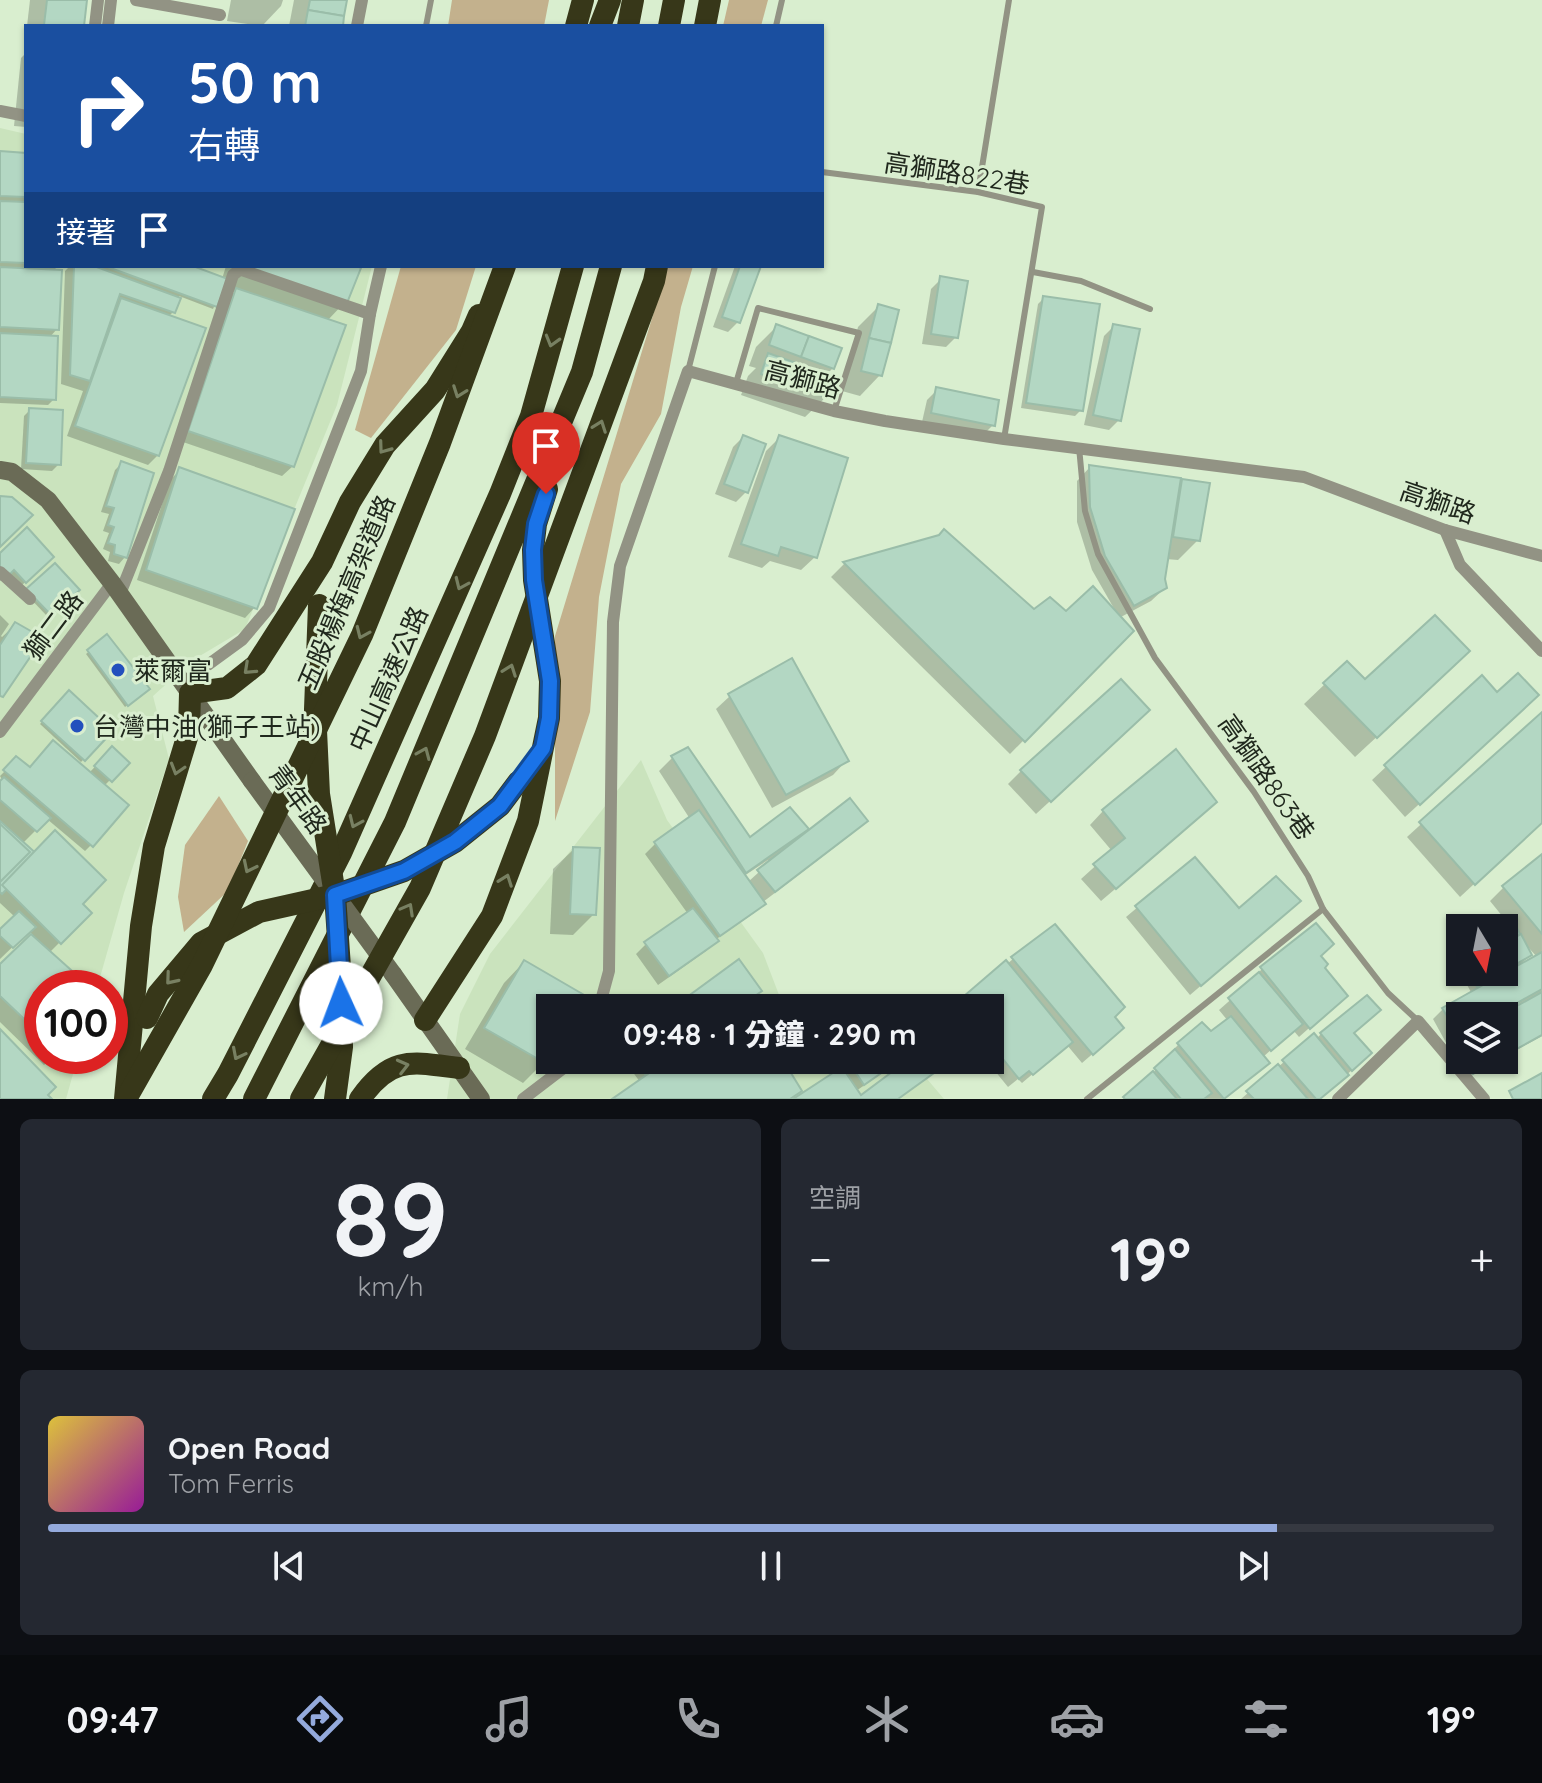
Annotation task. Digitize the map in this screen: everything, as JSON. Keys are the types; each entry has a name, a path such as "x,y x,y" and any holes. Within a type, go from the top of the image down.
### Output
{"highway":[{"path":"577,24 583,0"},
{"path":"601,24 610,0"},
{"path":"628,24 633,0"},
{"path":"669,24 674,0"},
{"path":"705,24 710,0"},
{"path":"126,1099 141,926 154,846 189,731 186,688 227,688 256,665 322,562 350,502 385,445 435,390 472,331 502,268"},
{"name":"五股楊梅高架道路","path":"126,1099 202,965 362,635 440,443 502,268"},
{"name":"中山高速公路","path":"213,1099 341,853 500,494 531,416 572,268"},
{"path":"425,1020 492,916 528,821 549,718 550,681 534,580 536,524 610,268"},
{"path":"301,1099 420,888 479,750 657,268"},
{"path":"254,1099 395,822 582,372"},
{"path":"322,562 315,709 319,794 335,895 341,982 342,1047 335,1099"},
{"path":"129,1058 158,994 201,943 259,912 335,895 404,871 455,842 500,806 543,748"},
{"path":"360,1099 386,1071 409,1062 459,1068"}],"street":[{"path":"95,24 98,0"},
{"path":"108,24 111,0"},
{"path":"136,0 220,15"},
{"path":"357,24 362,0"},
{"path":"0,111 24,116"},
{"path":"186,688 242,640 269,608 361,371 381,268"},
{"name":"獅二路","path":"0,732 116,589 169,471 233,275 242,270 370,314"},
{"path":"603,994 609,971 613,622 620,566 688,371"},
{"name":"高獅路","path":"688,371 834,411 885,421 1304,477 1445,530 1542,556"},
{"name":"青年路","path":"0,470 12,472 48,500 116,589 481,1099"},
{"path":"1445,530 1460,565 1542,651"},
{"path":"0,572 30,599"},
{"path":"1338,1099 1418,1021"},
{"name":"高獅路863巷","path":"1418,1021 1484,1099"},
{"path":"523,1099 556,1074"}],"lane":[{"path":"426,24 431,0"},
{"path":"776,24 782,0"},
{"path":"978,192 1009,0"},
{"name":"高獅路822巷","path":"824,172 978,192 1042,207 1004,439"},
{"path":"688,371 714,268"},
{"path":"1033,272 1081,281 1150,309"},
{"path":"736,383 758,308 859,333 834,411"},
{"name":"高獅路863巷","path":"1079,447 1085,511 1098,554 1155,658 1254,792 1308,876 1323,909 1388,993 1418,1021"},
{"path":"1087,1099 1323,909"}],"shaded area":[{"path":"452,0 549,0 544,24 448,24"},
{"path":"729,0 768,0 762,24 723,24"},
{"path":"0,128 24,134 24,268 371,268 337,405 245,629 193,660 153,696 169,759 124,893 102,970 24,970 24,1074 73,1074 66,1099 0,1099"},
{"path":"400,268 475,268 456,330 371,438 355,430"},
{"path":"667,268 692,268 681,307 661,414 621,484 599,597 590,712 555,821 555,636"},
{"path":"641,760 667,820 763,953 779,994 536,994 536,1074 923,1074 944,1099 447,1099 460,1014 490,954"},
{"path":"219,796 248,841 228,891 184,932 178,897 185,845"}],"building":[{"path":"47,0 87,0 84,24 44,24"},
{"path":"310,0 347,0 344,16 308,10"},
{"path":"308,10 344,16 343,24 305,24"},
{"path":"0,151 24,153 24,197 0,196"},
{"path":"0,201 24,202 24,263 0,262"},
{"path":"0,267 62,270 59,330 0,327"},
{"path":"74,268 99,268 181,298 175,313 120,294 90,381 70,375"},
{"path":"110,268 198,268 228,279 217,307"},
{"path":"248,268 361,268 347,303"},
{"path":"739,268 760,268 740,323 722,317"},
{"path":"940,276 968,281 958,338 931,334"},
{"path":"236,288 346,325 294,467 188,431"},
{"path":"1043,296 1100,304 1083,411 1026,403"},
{"path":"121,298 206,328 159,456 75,426"},
{"path":"878,304 899,310 891,343 869,338"},
{"path":"776,324 809,336 801,357 769,345"},
{"path":"1113,324 1140,329 1121,421 1093,415"},
{"path":"0,333 58,336 56,400 0,397"},
{"path":"809,336 842,348 834,369 801,357"},
{"path":"869,338 891,343 882,376 861,371"},
{"path":"768,353 802,365 794,386 761,374"},
{"path":"802,365 835,377 828,398 794,386"},
{"path":"936,387 999,400 995,426 931,413"},
{"path":"29,408 63,410 61,465 26,463"},
{"path":"743,435 766,444 748,493 724,484"},
{"path":"779,435 848,458 817,558 781,547 778,556 741,544"},
{"path":"121,461 154,473 127,558 114,554 115,545 108,543 114,527 108,525 114,508 106,506"},
{"path":"1089,465 1181,478 1165,579 1167,588 1134,606 1105,556 1090,507"},
{"path":"179,467 295,509 257,609 146,570"},
{"path":"1182,479 1210,483 1200,541 1173,537"},
{"path":"0,496 12,497 33,515 0,547"},
{"path":"27,527 54,557 26,583 14,570 7,577 0,570 0,553"},
{"path":"944,529 1034,609 1050,597 1066,611 1093,586 1134,631 1025,742 843,562 939,535"},
{"path":"55,563 80,590 51,615 26,589"},
{"path":"1435,615 1470,651 1377,738 1323,683 1347,661 1365,679"},
{"path":"15,622 43,638 3,697 0,696 0,645"},
{"name":"萊爾富","path":"107,634 150,689 128,706 87,650"},
{"path":"792,658 849,761 786,795 728,694"},
{"path":"1518,673 1539,695 1420,805 1384,765 1482,675 1497,692"},
{"path":"1121,679 1150,710 1051,802 1020,770"},
{"name":"台灣中油(獅子王站)","path":"69,690 113,731 85,761 41,721"},
{"path":"1542,712 1542,823 1475,885 1419,822"},
{"path":"53,740 129,805 93,847 3,770 16,756 30,767"},
{"path":"112,746 130,763 112,782 94,766"},
{"path":"688,747 750,837 790,807 809,829 746,873 671,756"},
{"path":"1176,749 1217,802 1116,889 1093,864 1125,838 1102,810"},
{"path":"4,777 51,818 37,832 0,800 0,781"},
{"path":"850,798 868,821 775,892 757,870"},
{"path":"699,810 766,904 720,936 654,842"},
{"path":"0,821 39,856 2,894 0,892"},
{"path":"0,824 30,852 0,882"},
{"path":"55,830 106,880 83,904 92,913 61,944 2,885"},
{"path":"573,847 600,848 596,915 570,914"},
{"path":"1542,854 1542,934 1502,886"},
{"path":"1195,857 1239,908 1276,876 1301,901 1201,986 1135,906"},
{"path":"693,908 719,941 669,976 644,942"},
{"path":"19,911 36,927 13,948 0,936 0,929"},
{"path":"1316,923 1334,944 1321,956 1328,964 1325,968 1348,996 1310,1029 1260,967"},
{"path":"1055,924 1125,1007 1115,1017 1124,1028 1093,1055 1011,957"},
{"path":"31,934 71,970 24,970 24,1019 0,996 0,964"},
{"path":"1521,934 1532,955 1518,963 1518,936"},
{"path":"1542,952 1542,989 1518,1002 1453,1002 1481,986 1518,986 1518,965"},
{"path":"739,959 762,991 758,994 691,994"},
{"path":"524,960 583,994 536,994 536,1058 484,1028"},
{"path":"1006,960 1073,1042 1033,1075 1029,1071 1019,1079 1004,1060 1004,994 966,994"},
{"path":"1259,972 1303,1024 1271,1051 1228,998"},
{"path":"1542,992 1542,1035 1518,1048 1518,1005"},
{"path":"1367,995 1381,1010 1354,1033 1372,1053 1352,1071 1320,1033"},
{"path":"1231,1016 1270,1063 1224,1099 1177,1043 1202,1022 1211,1031"},
{"path":"0,1029 24,1054 24,1074 43,1074 56,1087 48,1095 52,1099 0,1099"},
{"path":"1314,1033 1349,1075 1320,1099 1316,1099 1282,1060"},
{"path":"1175,1049 1212,1093 1204,1099 1181,1099 1154,1068"},
{"path":"1278,1064 1308,1099 1254,1099 1246,1091"},
{"path":"1153,1071 1177,1099 1123,1097"},
{"path":"1542,1073 1542,1099 1513,1099 1509,1091"},
{"path":"648,1074 792,1074 802,1091 790,1099 612,1099"},
{"path":"831,1074 847,1074 861,1095 889,1074 933,1074 898,1099 793,1099"},
{"path":"857,1074 880,1074 864,1085"}],"place":[{"name":"萊爾富","path":"118,670"},
{"name":"台灣中油(獅子王站)","path":"77,726"}],"route":[{"path":"341,1003 335,895 404,871 455,842 500,806 543,748 549,718 550,681 534,580 533,550 536,524 546,494"}]}
